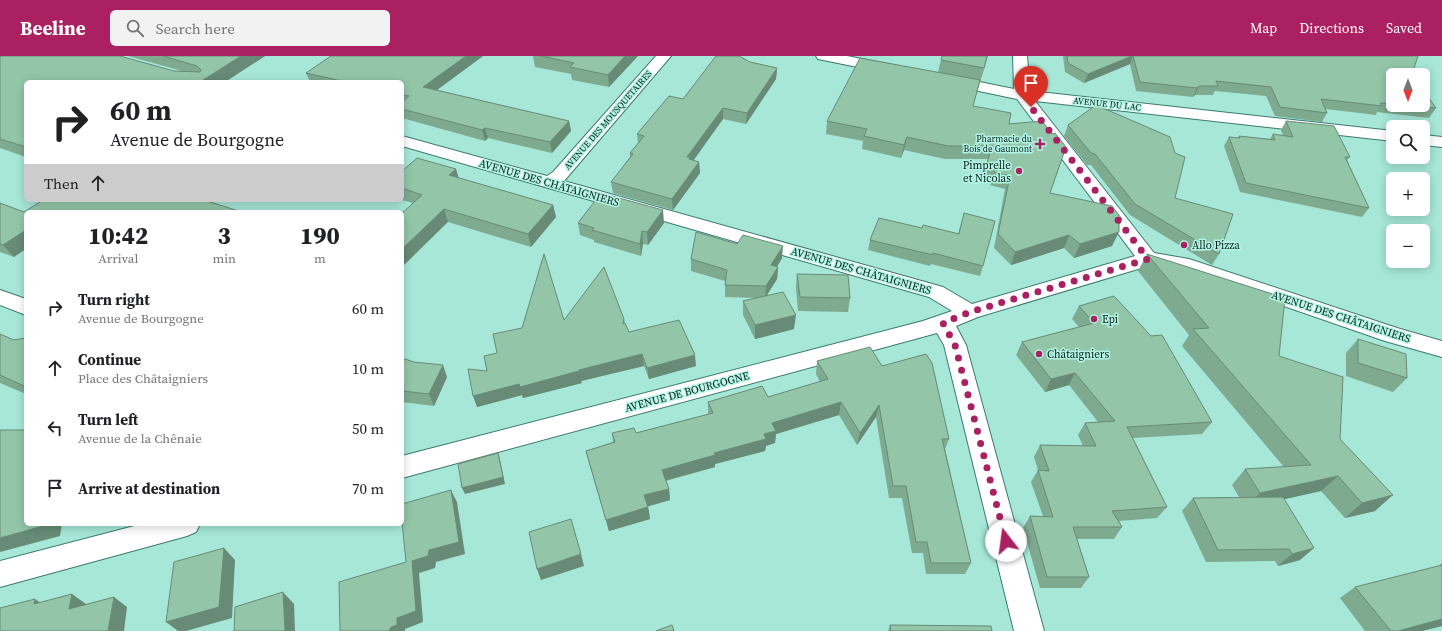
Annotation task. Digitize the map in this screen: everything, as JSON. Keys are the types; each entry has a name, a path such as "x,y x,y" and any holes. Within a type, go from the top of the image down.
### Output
{"street":[{"name":"AVENUE DES MOUSQUETAIRES","path":"550,183 559,176 664,56"},
{"path":"823,56 903,72"},
{"path":"1020,56 1022,95 1148,259"},
{"name":"AVENUE DU LAC","path":"934,78 1022,95 1386,135"},
{"path":"1430,141 1442,142"},
{"name":"AVENUE DES CHÂTAIGNIERS","path":"404,142 936,292 970,312"},
{"name":"AVENUE DES CHÂTAIGNIERS","path":"1148,259 1182,264 1393,335 1442,349"},
{"name":"AVENUE DE BOURGOGNE","path":"404,466 943,323 970,312 1148,259"},
{"path":"0,297 24,306"},
{"path":"943,323 955,345 1029,631"},
{"path":"0,574 180,526"}],"building":[{"path":"0,56 120,56 174,71 200,72 201,70 197,66 163,56 241,56 203,80 24,80 24,146 0,139"},
{"path":"331,56 466,56 423,87 569,121 550,142 485,128 482,130 404,110 404,100 409,96 404,95 404,80 337,80 306,73"},
{"path":"541,56 625,56 608,75 570,67 574,63"},
{"path":"716,56 739,56 750,62 777,68 747,113 723,108 687,157 699,162 672,199 611,182 633,154 630,153 644,136 637,134 669,96 683,99"},
{"path":"942,56 987,56 984,68 941,60"},
{"path":"1067,56 1132,56 1088,74 1068,63"},
{"path":"1133,56 1418,56 1414,68 1386,68 1386,103 1380,103 1382,106 1321,99 1327,113 1280,107 1271,87 1216,81 1218,86 1199,86 1197,88 1140,82"},
{"path":"860,58 980,80 973,106 1011,113 1009,124 1042,121 1052,134 1055,133 1066,147 1050,193 1112,206 1122,219 1119,222 1119,232 1080,244 1069,235 1015,252 998,234 1010,176 994,172 997,164 987,162 993,146 948,146 907,137 904,145 864,136 867,129 827,121"},
{"path":"1430,100 1436,108 1430,107"},
{"path":"1096,105 1170,137 1175,153 1185,157 1175,198 1233,214 1219,254 1135,204 1095,154 1091,153 1068,125"},
{"path":"1286,121 1334,126 1350,157 1345,157 1369,208 1246,183 1229,137 1240,138 1239,136 1275,140 1273,134 1293,137"},
{"path":"417,158 456,169 449,175 553,205 528,234 444,209 404,247 404,211 422,195 404,189 404,169"},
{"path":"601,193 663,210 647,232 642,231 640,244 592,230 594,228 578,223"},
{"path":"40,202 210,202 236,210 27,210"},
{"path":"0,203 24,212 24,231 3,245 0,244"},
{"path":"964,213 995,221 983,266 933,253 933,255 870,240 879,218 922,228 923,225 959,234"},
{"path":"696,232 737,244 743,235 783,246 771,265 778,267 766,286 725,285 727,270 691,259"},
{"path":"544,254 564,320 604,267 624,319 623,324 625,323 629,332 679,320 695,355 647,368 642,354 520,387 519,384 473,396 468,369 487,371 484,356 497,353 493,334 522,328"},
{"path":"1147,254 1285,298 1279,356 1343,377 1340,439 1393,495 1362,503 1338,476 1260,493 1245,469 1311,465 1193,329 1209,328"},
{"path":"797,274 848,275 850,298 800,297"},
{"path":"783,292 796,315 755,325 743,301"},
{"path":"1114,296 1151,336 1162,335 1212,422 1127,427 1167,507 1112,511 1122,527 1073,527 1089,577 1047,577 1030,516 1053,517 1038,470 1049,471 1040,445 1096,446 1085,423 1115,421 1075,373 1051,379 1022,342 1094,323 1079,306"},
{"path":"0,334 14,340 24,338 24,386 0,375"},
{"path":"1358,339 1406,354 1407,378 1358,363"},
{"path":"870,347 882,366 926,354 932,363 949,439 942,439 971,563 931,563 927,542 916,542 906,486 893,486 879,405 860,433 841,402 772,423 776,431 764,434 766,439 714,453 715,455 662,470 669,489 644,495 648,507 606,520 586,451 615,442 612,433 634,428 636,433 713,413 708,402 762,386 768,397 828,379 817,361"},
{"path":"404,359 414,362 443,365 429,394 404,391"},
{"path":"0,430 24,430 24,526 43,526 0,538"},
{"path":"498,453 503,477 462,488 458,464"},
{"path":"451,490 459,542 429,550 428,556 412,561 416,611 397,618 397,625 391,627 389,631 340,631 339,582 406,562 402,526 404,526 404,503"},
{"path":"1283,497 1314,548 1292,554 1289,549 1218,550 1193,498"},
{"path":"571,519 581,554 537,569 529,532"},
{"path":"224,548 219,607 166,622 174,562"},
{"path":"1442,565 1442,619 1398,631 1391,631 1355,587"},
{"path":"283,592 285,631 234,631 235,607"},
{"path":"72,594 69,609 114,597 108,631 0,631 0,608 35,599 34,604"},
{"path":"672,625 674,631 656,631"},
{"path":"890,625 991,626 992,631 891,631"}],"place":[{"name":"Pharmacie du Bois de Gaumont","path":"1040,144"},
{"name":"Pimprelle et Nicolas","path":"1019,171"},
{"name":"Allo Pizza","path":"1184,245"},
{"name":"Epi","path":"1094,319"},
{"name":"Châtaigniers","path":"1039,354"}],"route":[{"path":"1006,541 955,345 943,323 970,312 1148,259 1031,107"}]}
